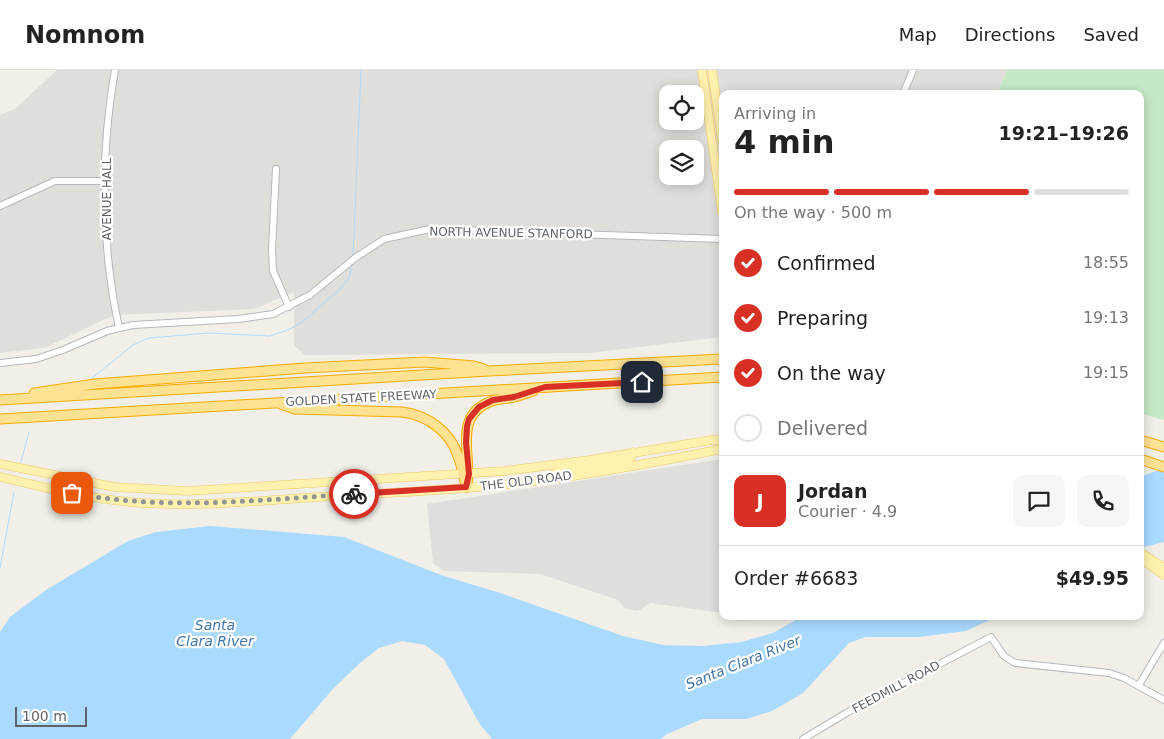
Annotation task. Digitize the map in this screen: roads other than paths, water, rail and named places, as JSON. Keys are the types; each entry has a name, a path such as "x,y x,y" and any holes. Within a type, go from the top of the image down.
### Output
{"highway":[{"name":"GOLDEN STATE FREEWAY","path":"0,400 719,359"},
{"path":"19,398 38,391 95,384 304,368 425,362 474,366 489,371"},
{"name":"GOLDEN STATE FREEWAY","path":"0,419 719,377"},
{"path":"466,487 466,433 473,413 479,407 493,400 514,397 545,387"},
{"path":"278,403 295,409 402,412 418,416 435,424 449,437 466,474"},
{"path":"1144,441 1164,447"},
{"path":"1144,460 1164,467"}],"main road":[{"path":"702,70 719,191"},
{"path":"712,70 719,119"},
{"path":"712,440 719,437"},
{"name":"THE OLD ROAD","path":"0,464 94,484 170,491 466,474 590,460 719,440"},
{"name":"THE OLD ROAD","path":"0,477 105,499 170,504 466,487 549,479 719,450"},
{"path":"589,473 590,468 594,466 631,458 633,452"},
{"path":"549,479 553,474 561,471 583,468 590,460"},
{"path":"1144,555 1164,568"},
{"path":"1144,561 1164,576"}],"street":[{"name":"AVENUE HALL","path":"115,70 110,96 104,181 107,258 119,328"},
{"path":"905,90 913,70"},
{"path":"276,169 272,250 273,271 289,307"},
{"path":"0,206 56,180 104,181"},
{"name":"NORTH AVENUE STANFORD","path":"0,363 36,359 119,328 273,314 310,295 356,258 384,239 430,229 552,232 673,239 719,239"},
{"name":"FEEDMILL ROAD","path":"803,739 848,712 991,637 1004,656 1021,665 1109,673 1139,685"},
{"path":"1164,643 1139,685 1164,700"}],"water":[{"path":"1164,468 1164,542 1144,547 1144,476"},
{"name":"Santa Clara River","path":"210,526 344,537 441,575 500,593 623,636 663,645 702,646 742,642 773,633 796,620 989,620 966,631 919,637 865,637 849,643 803,693 772,711 746,719 702,719 667,734 661,739 492,739 479,723 444,659 425,645 402,641 379,648 361,662 332,690 290,739 0,739 0,632 10,617 46,590 128,541 156,532"}],"waterway":[{"path":"353,257 361,70"},
{"path":"91,379 133,345 149,338 209,333 270,336 288,330 301,323 338,291 350,277 351,265"},
{"path":"21,462 29,432"},
{"path":"0,568 14,492"}]}
